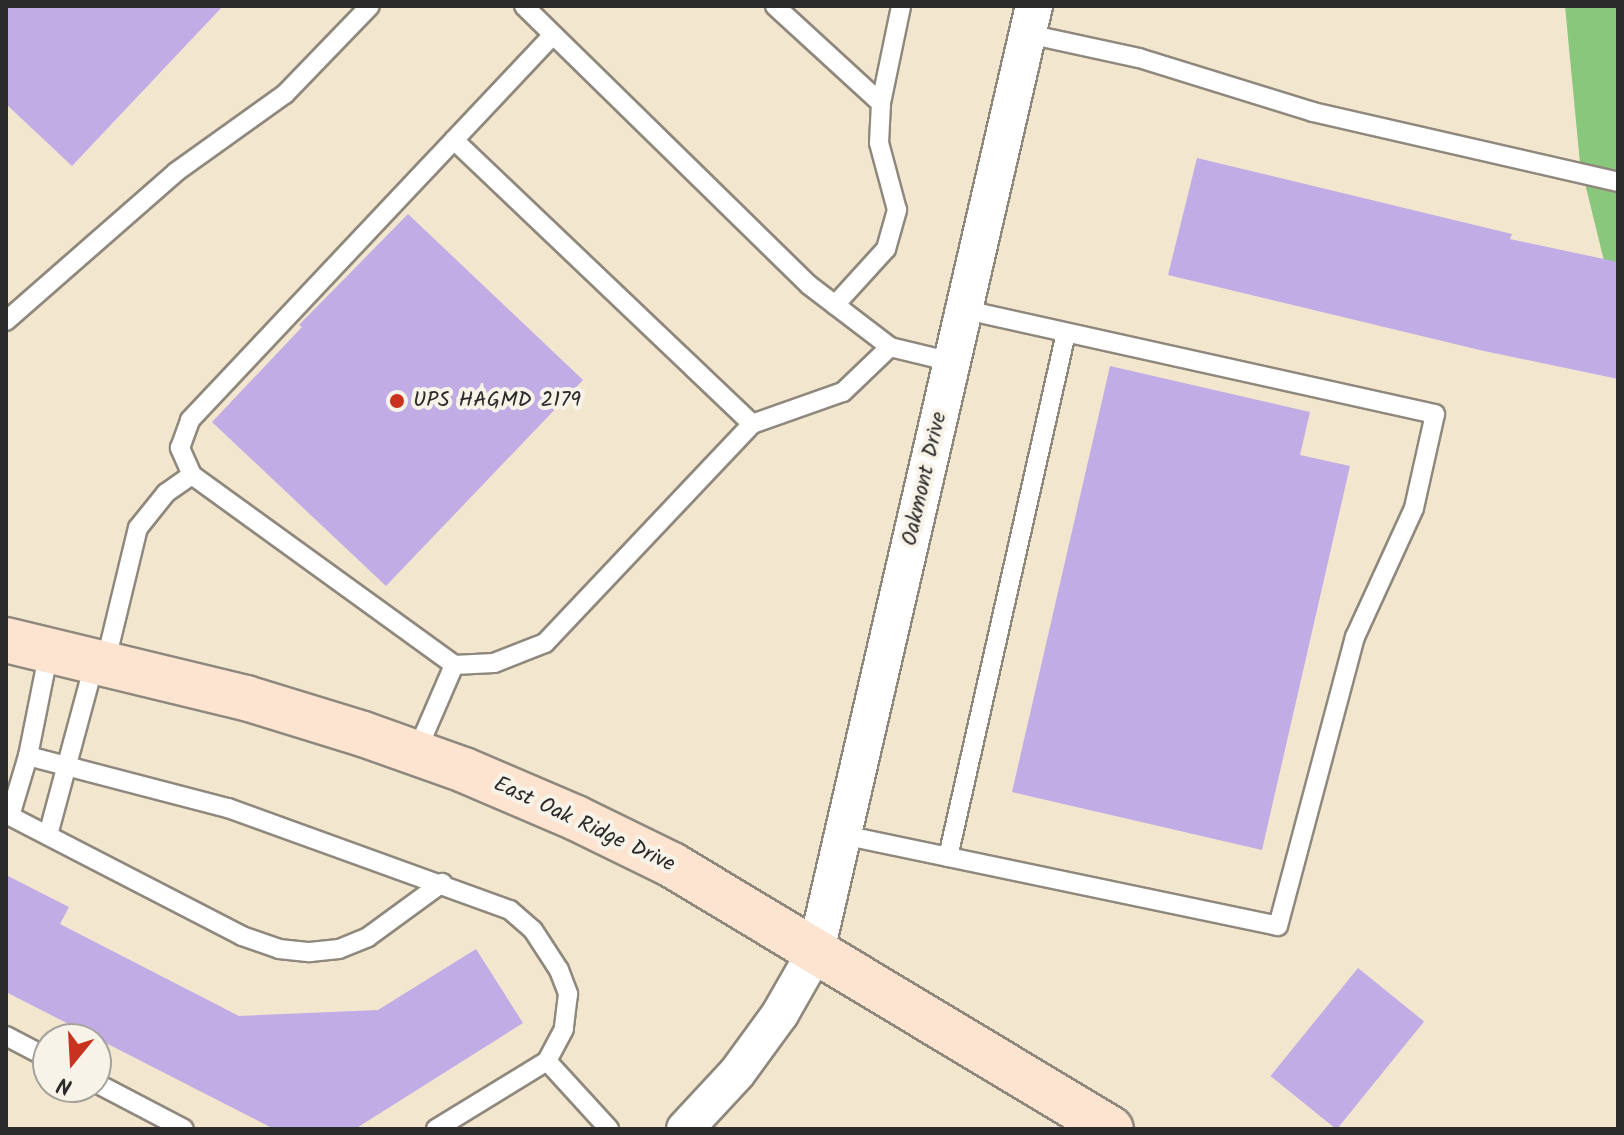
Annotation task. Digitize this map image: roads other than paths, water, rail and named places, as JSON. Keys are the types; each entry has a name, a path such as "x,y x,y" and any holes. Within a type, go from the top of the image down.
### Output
{"main road":[{"name":"East Oak Ridge Drive","path":"6,640 246,698 416,753 576,818 659,858 1111,1129"}],"street":[{"name":"Oakmont Drive","path":"685,1129 737,1073 780,1014 816,951 1031,20"}],"lane":[{"path":"6,321 176,172 285,94 370,6"},
{"path":"524,6 809,285 890,347 952,362"},
{"path":"775,6 881,103"},
{"path":"835,305 886,249 897,210 879,143 881,103 901,6"},
{"path":"1031,20 1139,58 1313,112 1618,182"},
{"path":"553,35 190,420 180,448 192,475 454,665 494,663 545,643 752,424 843,392 890,347"},
{"path":"454,140 752,424"},
{"path":"843,835 1278,926 1355,637 1414,508 1435,414 964,310"},
{"path":"948,857 1066,333"},
{"path":"48,835 138,528 166,493 192,475"},
{"path":"49,651 28,756 8,815 242,936 279,949 310,952 339,949 368,937 442,883"},
{"path":"416,753 454,665"},
{"path":"28,756 228,808 510,910 533,930 559,970 568,994 564,1029 547,1061 436,1129"},
{"path":"6,1036 32,1050"},
{"path":"547,1061 609,1129"},
{"path":"112,1091 184,1129"}],"place":[{"name":"UPS HAGMD 2179","path":"397,401"}]}
